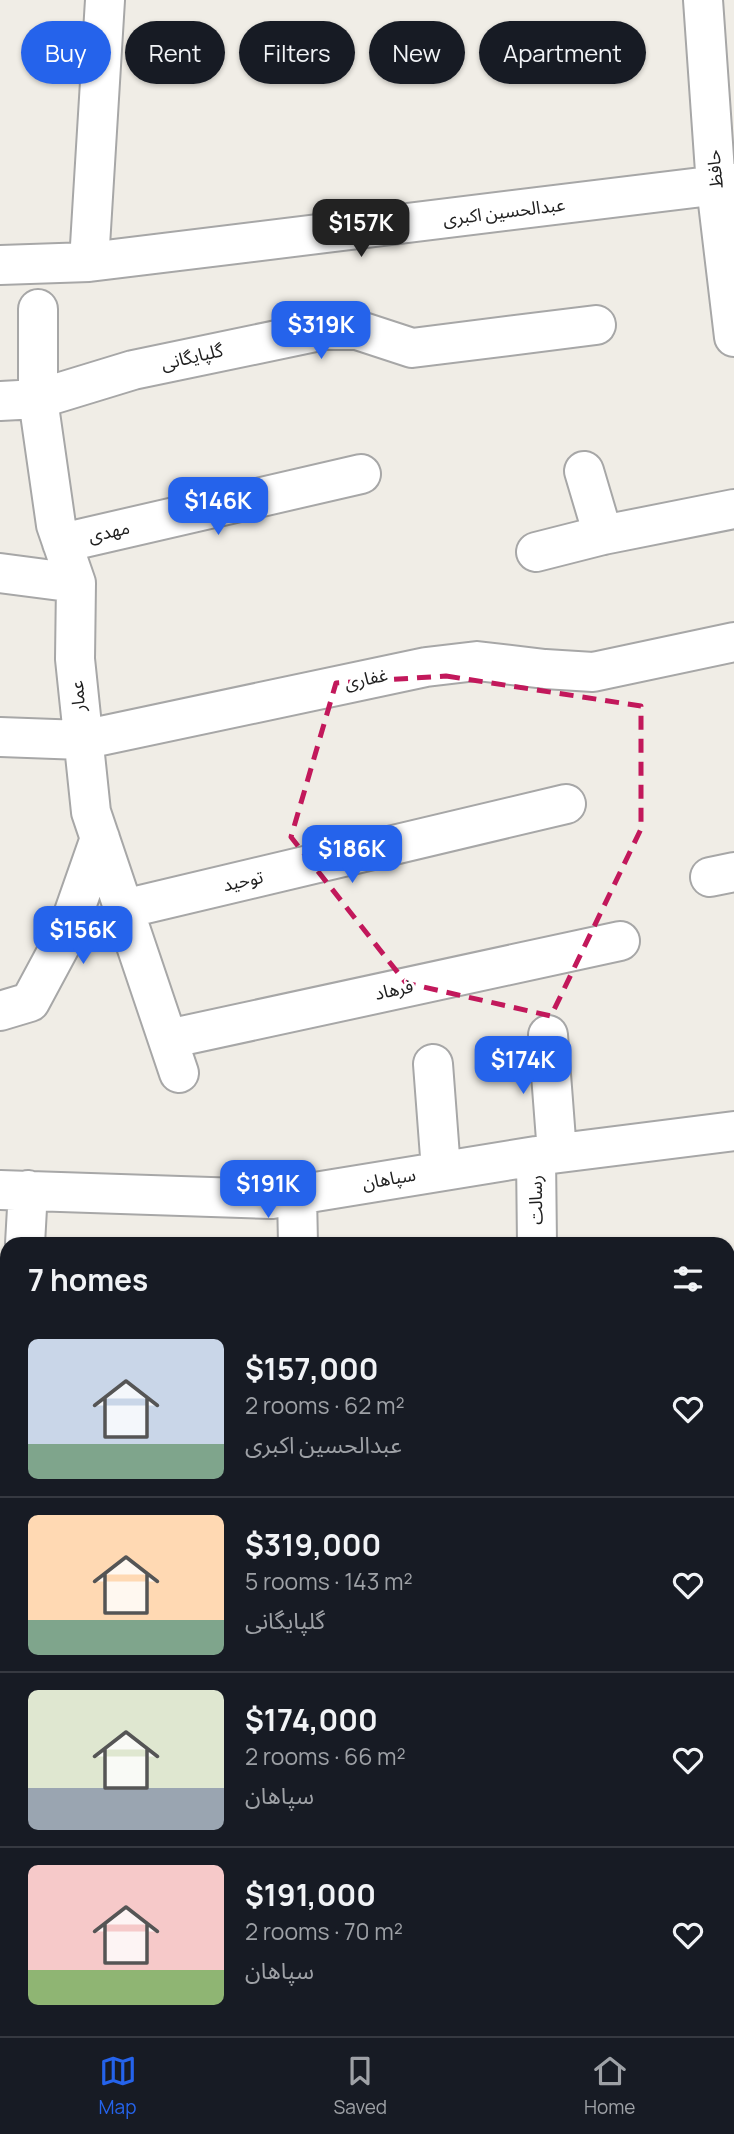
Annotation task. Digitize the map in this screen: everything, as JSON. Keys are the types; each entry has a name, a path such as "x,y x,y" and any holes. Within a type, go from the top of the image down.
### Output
{"street":[{"path":"89,262 105,0"},
{"name":"حافظ","path":"703,0 725,184 734,337"},
{"name":"عبدالحسین اکبری","path":"0,265 89,262 725,184"},
{"name":"عمار","path":"38,309 38,399 56,525 76,583 75,659 91,812 174,1056"},
{"name":"گلپایگانی","path":"0,401 38,399 133,370 325,330 357,330 412,348 596,325"},
{"path":"584,471 603,535"},
{"name":"مهدی","path":"62,542 361,474"},
{"path":"536,552 603,535 734,509"},
{"path":"0,573 76,583"},
{"name":"غفاری","path":"0,737 82,740 426,667 477,661 593,672 734,642"},
{"name":"توحید","path":"124,909 566,804"},
{"path":"0,1011 30,1002 66,935 100,838"},
{"name":"فرهاد","path":"174,1056 620,941"},
{"name":"رسالت","path":"538,1237 546,1155 548,1035"},
{"path":"433,1065 441,1170"},
{"name":"سپاهان","path":"14,1190 272,1199 441,1170 734,1131"},
{"path":"14,1190 24,1237"},
{"path":"297,1195 298,1237"}],"highlighted area":[{"path":"446,676 641,706 641,829 551,1016 406,983 291,837 336,683"}]}
